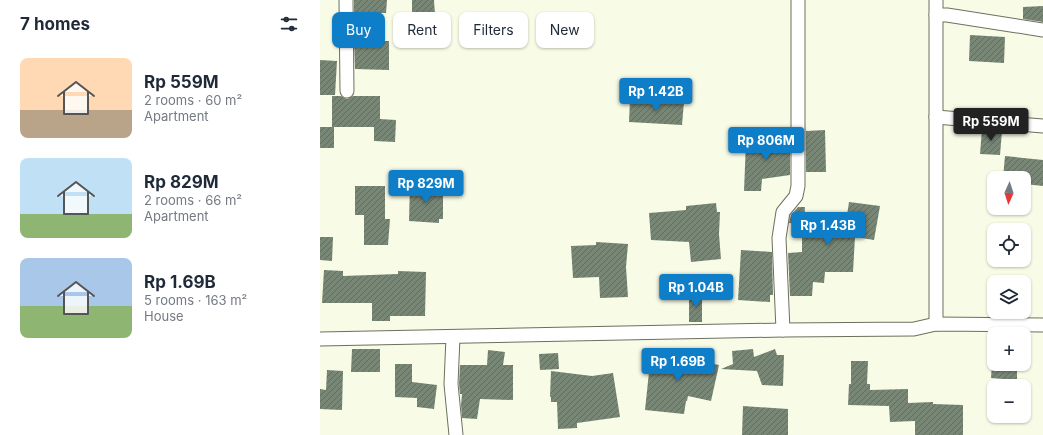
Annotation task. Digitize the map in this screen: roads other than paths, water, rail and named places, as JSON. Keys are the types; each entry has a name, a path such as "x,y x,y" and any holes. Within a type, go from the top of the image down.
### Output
{"street":[{"path":"346,0 347,91"},
{"path":"783,330 779,238 783,212 796,196 798,186 798,0"},
{"path":"936,0 936,324"},
{"path":"936,15 947,15 1043,30"},
{"path":"936,117 1043,126"},
{"path":"320,339 783,330 914,329 936,324 1043,325"},
{"path":"453,337 451,384 456,435"}]}
